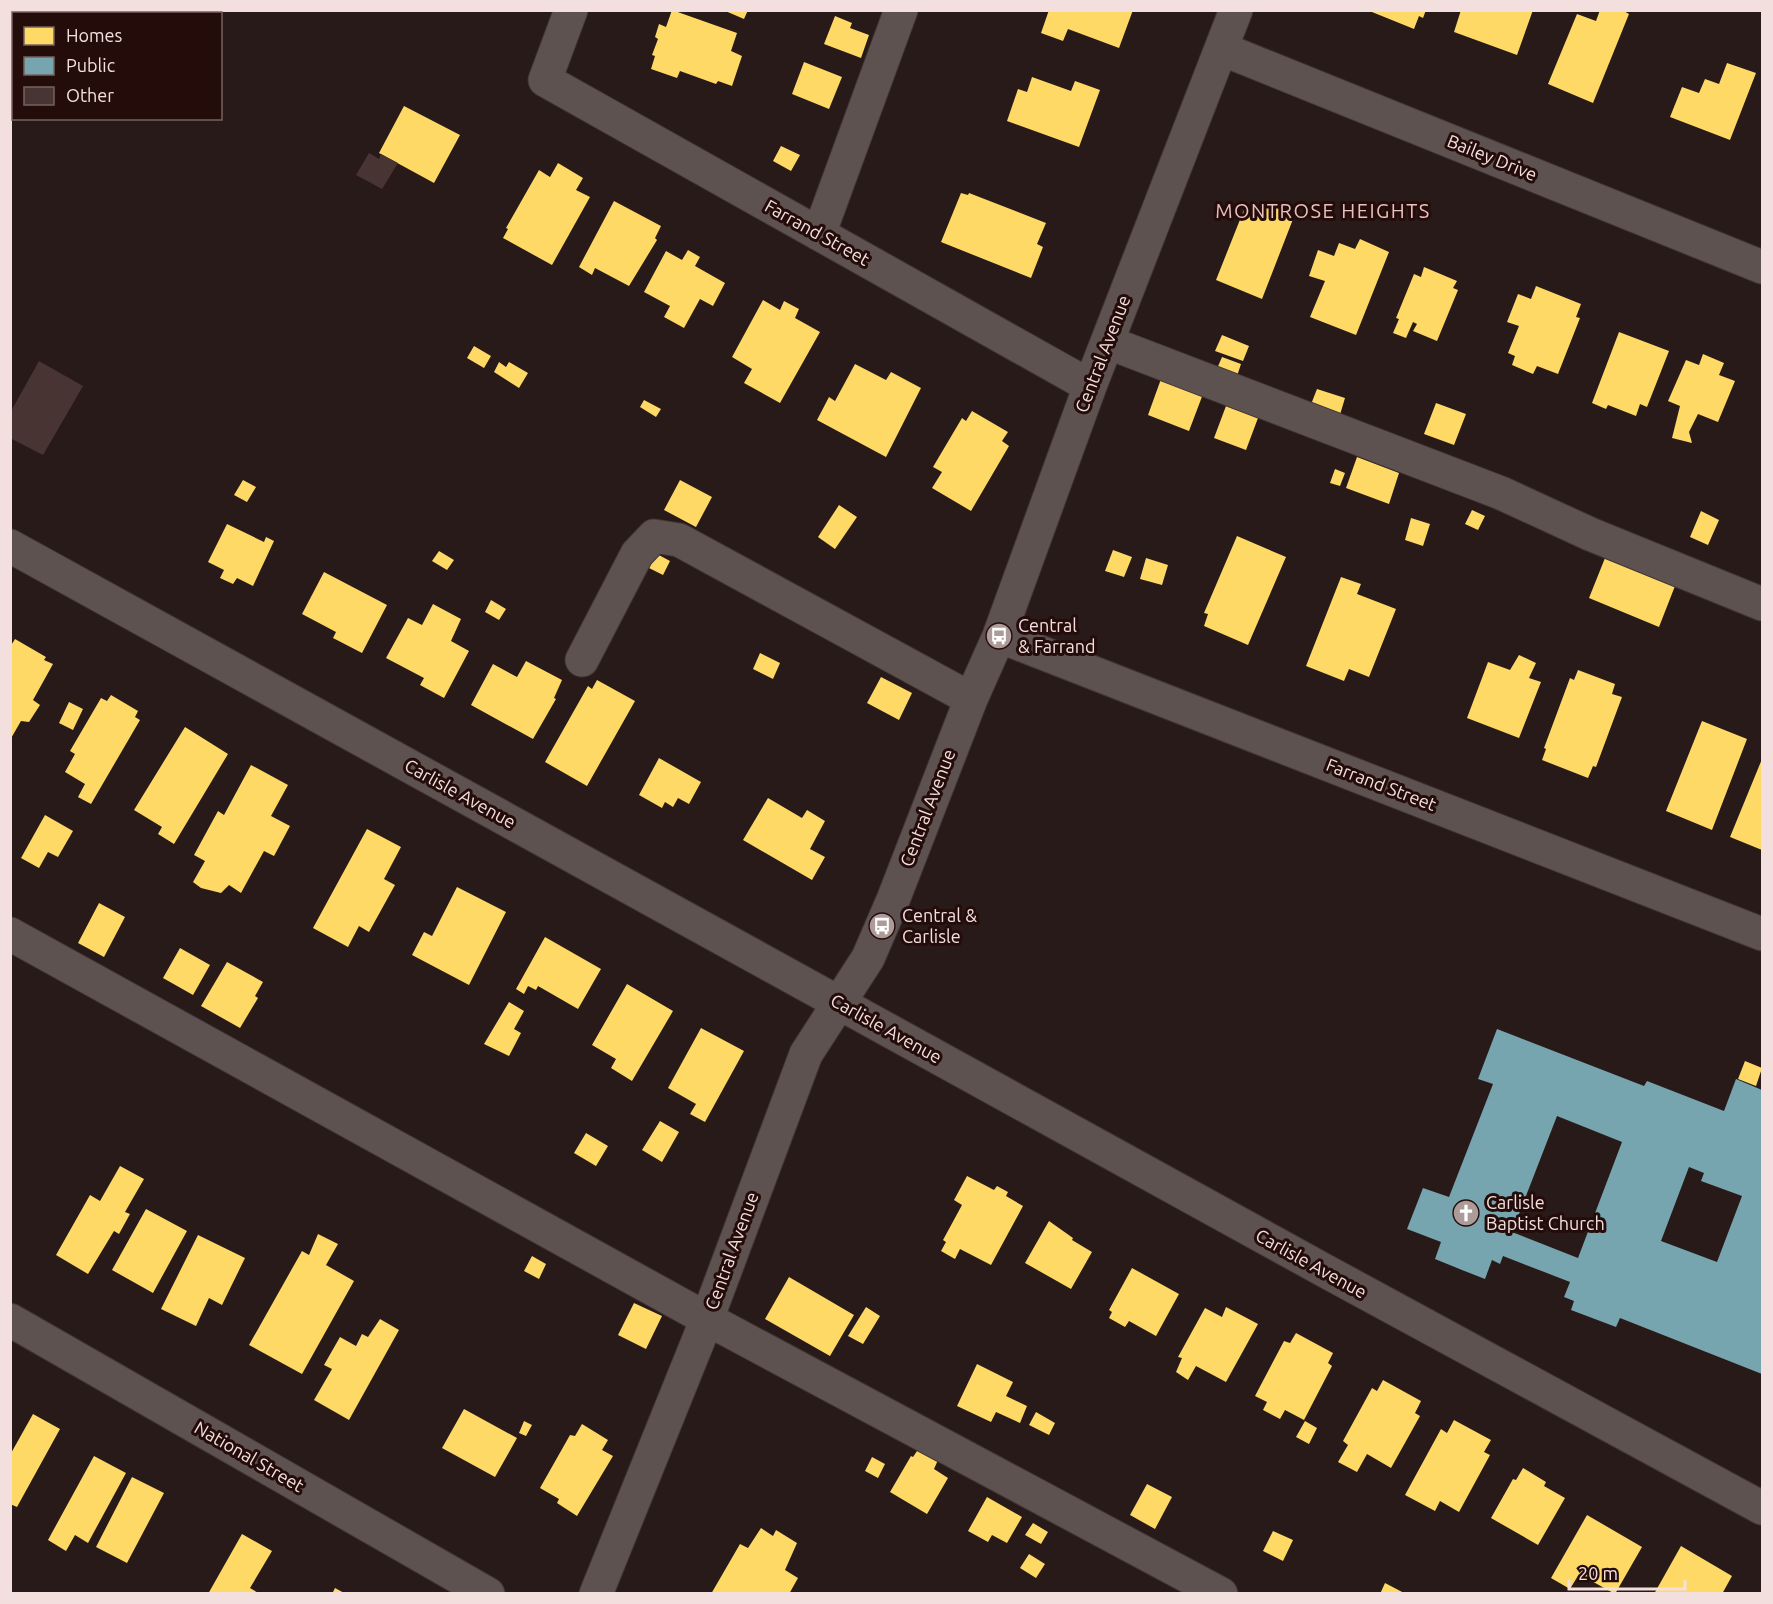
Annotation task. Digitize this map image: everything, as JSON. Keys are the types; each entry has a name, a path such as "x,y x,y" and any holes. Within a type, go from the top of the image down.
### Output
{"street":[{"name":"Farrand Street","path":"571,10 545,80 1090,386"},
{"path":"819,234 901,10"},
{"name":"Central Avenue","path":"596,1593 707,1319 806,1054 868,958 886,918 970,699 999,636 1090,386 1236,10"},
{"name":"Bailey Drive","path":"1222,49 1762,267"},
{"path":"1107,342 1501,493 1590,534 1762,604"},
{"path":"582,660 637,554 654,536 679,540 970,699"},
{"name":"Carlisle Avenue","path":"10,546 1329,1274 1762,1508"},
{"name":"Farrand Street","path":"999,636 1762,934"},
{"path":"10,934 707,1319 1221,1593"},
{"name":"National Street","path":"10,1320 488,1593"}],"building: Homes":[{"path":"672,10 737,33 731,51 742,56 732,86 718,81 716,84 680,71 677,78 651,69 659,24 666,27"},
{"path":"723,10 748,10 744,19"},
{"path":"1049,10 1133,10 1119,48 1068,29 1063,41 1041,33"},
{"path":"1367,10 1426,10 1423,18 1419,16 1414,29"},
{"path":"1461,10 1533,10 1517,55 1454,32"},
{"path":"1600,10 1622,10 1629,14 1593,103 1548,84 1577,14 1596,21"},
{"path":"835,16 852,23 850,28 869,35 861,58 824,44"},
{"path":"804,62 842,77 829,109 792,94"},
{"path":"1727,63 1756,73 1730,140 1670,117 1682,87 1699,93 1705,79 1719,84"},
{"path":"1032,77 1071,91 1075,81 1100,90 1079,147 1007,121 1018,89 1027,92"},
{"path":"404,106 460,135 434,183 379,153"},
{"path":"781,146 800,155 791,171 773,161"},
{"path":"558,163 583,178 576,190 590,197 552,265 503,238 508,229 506,228 539,170 550,177"},
{"path":"961,193 968,195 969,193 1046,223 1037,244 1043,247 1031,278 941,242"},
{"path":"614,201 661,226 655,238 657,240 629,286 595,268 592,275 579,267"},
{"path":"1265,204 1295,214 1262,299 1216,280 1245,207 1260,213"},
{"path":"1360,239 1389,252 1356,335 1310,317 1325,281 1309,276 1318,250 1334,256 1339,243 1355,249"},
{"path":"688,250 700,257 695,266 725,283 713,306 700,299 684,328 664,317 670,306 644,292 666,251 682,260"},
{"path":"1424,267 1457,281 1453,288 1458,290 1437,341 1413,331 1417,324 1413,322 1406,338 1393,333 1399,319 1396,318 1414,274 1421,277"},
{"path":"1536,286 1581,304 1576,317 1580,318 1558,374 1537,366 1533,374 1512,365 1515,356 1508,353 1519,326 1507,322 1518,294 1531,299"},
{"path":"763,300 780,310 784,301 799,309 795,318 820,332 780,403 744,383 752,369 732,357"},
{"path":"1619,332 1669,351 1647,407 1640,404 1636,416 1608,405 1606,409 1592,403"},
{"path":"1222,335 1249,346 1243,361 1215,351"},
{"path":"474,346 491,356 484,368 467,358"},
{"path":"1703,354 1724,363 1719,375 1735,381 1718,422 1698,414 1689,432 1692,443 1672,438 1680,406 1668,401 1686,360 1699,365"},
{"path":"1222,357 1241,364 1236,379 1216,371"},
{"path":"499,362 506,367 509,362 528,373 519,388 494,372"},
{"path":"855,364 886,380 891,372 921,388 886,457 817,420 829,397 835,401"},
{"path":"1161,379 1203,394 1189,431 1148,415"},
{"path":"1317,389 1345,398 1339,418 1310,407"},
{"path":"644,400 661,409 656,417 640,407"},
{"path":"1436,403 1466,414 1454,445 1424,434"},
{"path":"1226,406 1258,418 1246,450 1214,438"},
{"path":"972,411 1008,432 1002,441 1009,446 971,511 932,488 942,472 933,467 962,418 966,421"},
{"path":"1357,457 1399,473 1389,504 1346,488"},
{"path":"1335,469 1345,473 1340,486 1330,483"},
{"path":"243,480 256,487 247,502 234,495"},
{"path":"680,480 712,497 696,527 664,510"},
{"path":"839,505 857,517 835,549 818,537"},
{"path":"1472,510 1485,516 1478,530 1465,524"},
{"path":"1701,511 1719,520 1708,545 1690,537"},
{"path":"1411,518 1430,524 1423,546 1405,540"},
{"path":"227,524 264,542 266,537 274,541 253,586 237,578 233,584 220,578 224,570 208,562"},
{"path":"1237,536 1286,557 1248,645 1204,626 1208,614 1204,613"},
{"path":"1113,550 1132,557 1124,577 1105,571"},
{"path":"439,551 454,560 447,570 432,561"},
{"path":"657,554 670,561 663,575 649,568"},
{"path":"1146,558 1168,565 1162,585 1140,579"},
{"path":"1605,558 1675,586 1659,627 1589,598"},
{"path":"324,572 387,605 362,653 333,638 336,632 302,614"},
{"path":"1341,577 1361,584 1357,594 1396,609 1369,677 1349,669 1344,681 1306,666"},
{"path":"491,600 506,609 499,620 485,612"},
{"path":"433,604 461,619 451,641 469,651 444,698 420,685 424,678 386,658 408,618 422,625"},
{"path":"15,639 46,657 44,660 53,664 33,700 40,705 29,722 21,721 10,740 10,647"},
{"path":"760,653 780,663 773,679 753,669"},
{"path":"1519,655 1536,663 1529,678 1541,682 1519,738 1467,718 1488,662 1510,670"},
{"path":"526,661 562,680 554,698 556,699 533,739 471,705 493,664 517,677"},
{"path":"1578,670 1615,684 1612,694 1622,697 1596,767 1593,766 1588,778 1542,760 1546,749 1544,748 1570,678 1574,680"},
{"path":"881,677 912,693 899,720 867,703"},
{"path":"597,680 635,701 587,786 545,762 588,686 592,689"},
{"path":"111,695 138,711 135,717 140,720 91,804 78,797 85,784 65,772 75,754 70,751 101,698 107,701"},
{"path":"69,702 83,709 73,730 59,723"},
{"path":"1702,721 1747,739 1712,830 1666,811"},
{"path":"185,727 228,754 174,844 158,834 162,827 134,810"},
{"path":"659,758 701,782 689,804 678,798 673,807 665,802 662,808 639,795"},
{"path":"1762,759 1762,850 1730,837"},
{"path":"251,765 288,785 271,816 290,826 274,856 264,851 241,893 229,885 221,893 201,888 193,882 205,861 194,855 218,811 224,815"},
{"path":"768,798 802,818 807,810 825,821 810,849 825,857 812,880 743,840"},
{"path":"45,815 73,831 58,857 48,852 39,868 21,858"},
{"path":"367,829 401,847 384,879 395,885 369,932 359,926 348,947 313,928"},
{"path":"457,887 506,912 469,985 412,955 424,932 432,936"},
{"path":"99,903 125,917 104,957 78,943"},
{"path":"545,937 601,969 578,1009 538,986 536,990 528,986 524,994 516,989"},
{"path":"180,948 210,965 193,995 163,978"},
{"path":"227,962 263,982 255,996 258,998 240,1028 201,1006"},
{"path":"627,984 673,1011 632,1081 611,1068 616,1059 592,1045"},
{"path":"509,1002 524,1011 514,1029 521,1033 509,1056 484,1044"},
{"path":"701,1028 744,1051 705,1122 690,1114 696,1104 668,1088"},
{"path":"1745,1061 1762,1068 1756,1086 1738,1079"},
{"path":"660,1121 679,1132 662,1162 642,1150"},
{"path":"586,1133 608,1146 596,1166 574,1153"},
{"path":"120,1166 144,1179 125,1212 130,1214 119,1234 114,1231 88,1274 56,1255 90,1195 100,1201"},
{"path":"967,1176 994,1190 997,1186 1008,1192 1006,1196 1023,1206 991,1265 960,1249 955,1259 941,1251 946,1242 943,1240 962,1205 954,1200"},
{"path":"146,1209 187,1231 153,1293 112,1270"},
{"path":"1049,1221 1073,1238 1072,1240 1092,1252 1071,1289 1025,1263"},
{"path":"318,1234 338,1244 326,1265 354,1281 302,1374 249,1345 302,1251 309,1255"},
{"path":"198,1235 245,1258 222,1305 209,1298 196,1326 161,1309"},
{"path":"532,1256 546,1264 539,1279 524,1271"},
{"path":"1132,1268 1179,1294 1156,1336 1129,1321 1125,1327 1109,1318 1112,1312 1109,1310"},
{"path":"789,1277 854,1315 830,1356 765,1319"},
{"path":"634,1303 662,1316 646,1349 618,1335"},
{"path":"866,1307 880,1316 863,1344 848,1336"},
{"path":"1226,1307 1258,1324 1226,1382 1196,1366 1188,1380 1176,1372 1182,1358 1178,1357 1205,1308 1222,1317"},
{"path":"380,1319 399,1330 349,1420 314,1400 332,1369 324,1365 340,1337 356,1346 362,1334 368,1337"},
{"path":"1296,1333 1333,1353 1328,1363 1332,1366 1304,1420 1285,1410 1280,1419 1263,1410 1267,1402 1255,1396 1284,1341 1290,1343"},
{"path":"977,1364 1013,1382 1006,1396 1027,1406 1020,1423 996,1412 991,1422 957,1406"},
{"path":"1383,1380 1421,1401 1415,1413 1420,1416 1391,1468 1367,1454 1357,1472 1338,1462 1348,1445 1343,1441 1372,1388 1377,1391"},
{"path":"464,1409 517,1438 495,1477 442,1448"},
{"path":"1036,1412 1055,1423 1049,1435 1029,1425"},
{"path":"33,1414 60,1429 17,1507 10,1504 10,1455"},
{"path":"1454,1420 1491,1440 1484,1452 1490,1455 1459,1512 1440,1501 1435,1511 1405,1495 1441,1429 1447,1433"},
{"path":"524,1421 532,1425 526,1436 519,1433"},
{"path":"1305,1421 1317,1428 1309,1444 1296,1437"},
{"path":"582,1424 608,1440 602,1450 613,1456 577,1516 557,1503 559,1499 540,1488 570,1435 575,1436"},
{"path":"919,1448 938,1460 934,1469 948,1478 927,1514 890,1492 911,1456 913,1457"},
{"path":"94,1456 126,1473 88,1543 75,1535 66,1551 48,1540"},
{"path":"872,1457 885,1464 878,1478 865,1471"},
{"path":"1523,1468 1546,1482 1544,1486 1565,1498 1538,1545 1491,1518 1513,1479 1516,1480"},
{"path":"132,1477 164,1493 127,1563 96,1547"},
{"path":"1147,1484 1172,1497 1155,1529 1130,1515"},
{"path":"987,1497 1022,1517 1007,1543 992,1535 988,1542 968,1531"},
{"path":"1587,1515 1642,1547 1615,1594 1579,1574 1570,1589 1551,1578"},
{"path":"1033,1523 1048,1532 1041,1544 1025,1535"},
{"path":"761,1528 773,1536 776,1530 797,1543 785,1570 798,1578 789,1594 711,1594 740,1544 748,1548"},
{"path":"1273,1531 1293,1540 1283,1561 1263,1551"},
{"path":"242,1534 272,1551 250,1588 260,1594 208,1594"},
{"path":"1681,1546 1732,1576 1722,1594 1654,1594"},
{"path":"1029,1554 1045,1564 1036,1578 1020,1568"},
{"path":"1385,1583 1406,1594 1380,1594"},
{"path":"335,1588 346,1594 332,1594"}],"building: Public":[{"name":"Carlisle Baptist Church","path":"1497,1029 1644,1086 1647,1081 1724,1111 1736,1079 1762,1090 1762,1374 1620,1318 1616,1327 1571,1310 1574,1301 1564,1297 1570,1282 1503,1256 1500,1264 1492,1260 1485,1279 1435,1259 1441,1242 1407,1229 1423,1188 1449,1197 1493,1084 1478,1079","holes":["1557,1116 1622,1142 1578,1258 1512,1232","1689,1167 1704,1173 1701,1181 1742,1196 1717,1262 1661,1241"]}],"building: Other":[{"path":"369,153 379,159 381,154 398,163 382,189 356,175"},
{"path":"39,361 83,386 43,455 10,438 10,413"}],"place":[{"name":"Central & Farrand","path":"999,636"},
{"name":"Central & Carlisle","path":"882,926"},
{"name":"Carlisle Baptist Church","path":"1466,1213"}],"district":[{"name":"MONTROSE HEIGHTS","path":"1323,211"}]}
